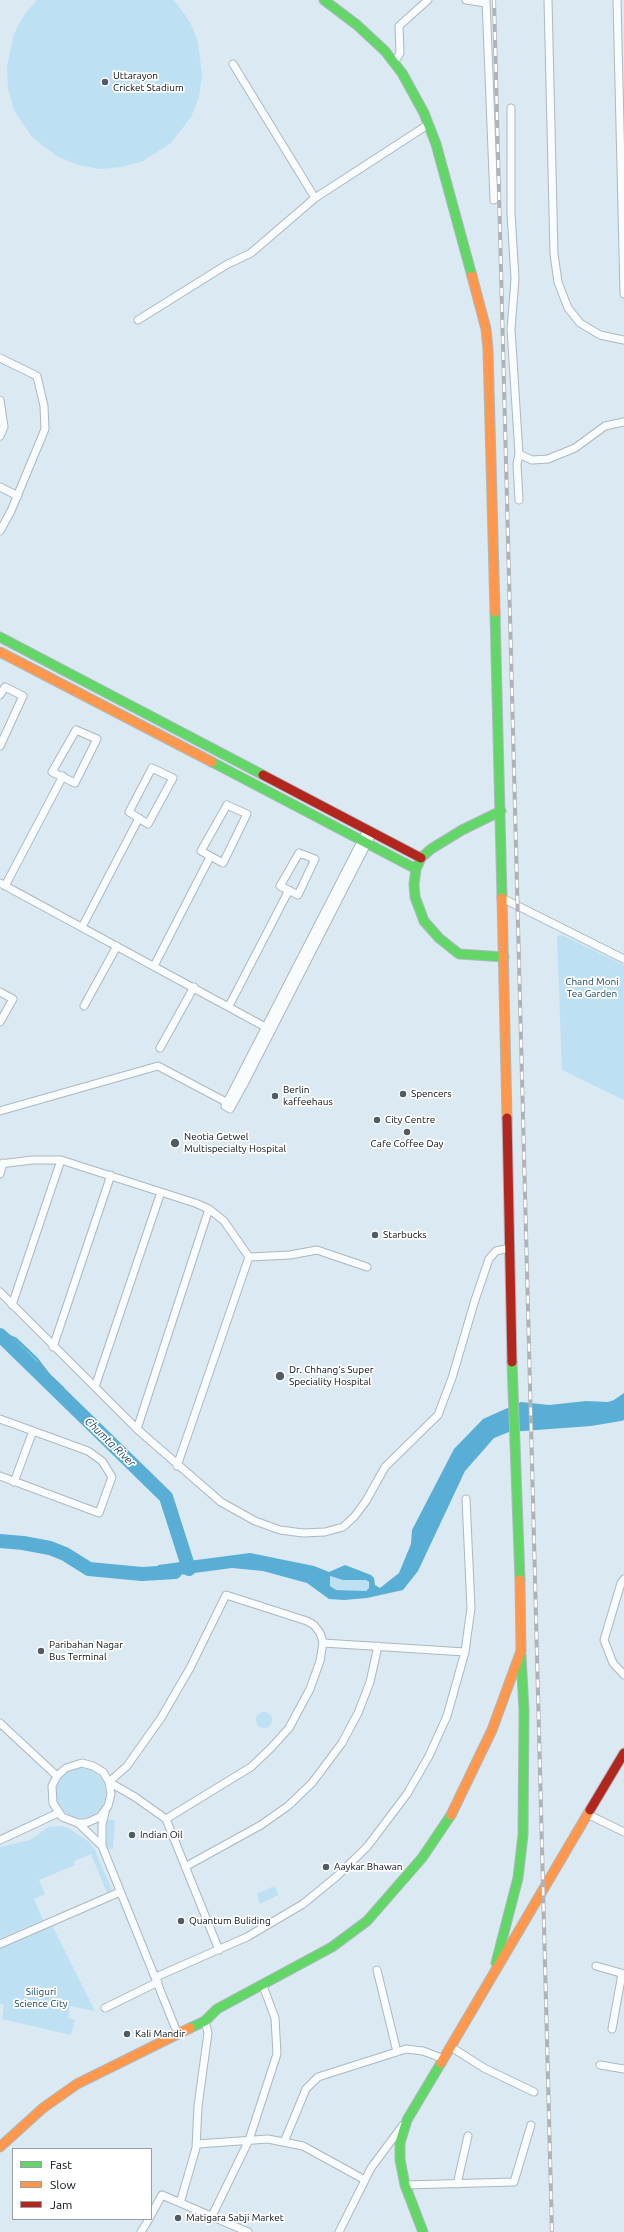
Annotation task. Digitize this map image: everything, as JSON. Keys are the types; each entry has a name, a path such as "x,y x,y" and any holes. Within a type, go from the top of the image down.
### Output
{"main road":[{"path":"324,0 371,37 394,63 416,96 429,124 479,301 486,329 488,349 501,811 512,1386 524,1711 523,1835 518,1878 493,1975"},
{"path":"0,637 421,858"},
{"path":"0,652 416,869"},
{"path":"501,811 431,848 421,858 416,869 415,897 424,921 431,930 459,954 504,957"},
{"path":"0,2147 43,2108 77,2084 118,2062 205,2021 217,2009 332,1947 367,1921 422,1858 455,1808 506,1696 521,1651"},
{"path":"423,2232 405,2185 400,2160 400,2143 407,2120 624,1753"},
{"path":"0,2138 32,2108 70,2080 208,2010 217,2009"}],"street":[{"path":"416,0 421,6"},
{"path":"394,63 400,53 399,26 428,0"},
{"path":"466,0 486,1 494,200"},
{"path":"548,0 554,254 558,282 568,308 580,323 600,335 624,340"},
{"path":"617,0 624,294"},
{"path":"233,64 315,198"},
{"path":"511,108 511,213 515,279 512,329 519,454 517,464 519,500"},
{"path":"138,320 226,265 251,253 315,198 429,124"},
{"path":"0,358 37,376 44,406 45,429 18,496 0,531"},
{"path":"0,400 4,427 0,436"},
{"path":"519,454 532,460 548,459 575,448 605,426 624,422"},
{"path":"0,487 18,496"},
{"path":"0,695 5,687 23,696 0,746"},
{"path":"76,730 97,739 75,783 63,776 52,772 76,730"},
{"path":"152,768 173,778 148,824 139,818 129,812 152,768"},
{"path":"63,776 3,885 268,1028"},
{"path":"227,805 247,814 223,863 210,857 201,851 227,805"},
{"path":"82,927 139,818"},
{"path":"0,1110 158,1066 226,1102 224,1106 230,1109 268,1028 370,831"},
{"path":"299,853 315,859 298,895 289,890 280,886 299,853"},
{"path":"154,966 210,857"},
{"path":"229,1006 289,890"},
{"path":"502,898 624,959"},
{"path":"84,1006 117,946"},
{"path":"160,1048 194,987"},
{"path":"0,992 13,999 0,1022"},
{"path":"0,1174 2,1164 32,1160 61,1160 161,1192 210,1209 224,1221 249,1257"},
{"path":"12,1304 61,1160"},
{"path":"53,1347 111,1176"},
{"path":"95,1387 161,1192"},
{"path":"137,1429 210,1209"},
{"path":"1,1294 137,1429 177,1466 221,1502 255,1521 280,1530 303,1533 318,1532 343,1527 354,1517 366,1501 385,1468 438,1415 452,1378 489,1259 496,1251 510,1248"},
{"path":"249,1257 290,1255 318,1250 367,1267"},
{"path":"177,1466 249,1257"},
{"path":"0,1419 80,1446 96,1456 107,1468 112,1477 99,1513 0,1476"},
{"path":"14,1482 33,1431"},
{"path":"105,2008 157,1980 266,1927 303,1904 347,1867 381,1830 407,1794 429,1756 454,1695 465,1652 471,1608 466,1499"},
{"path":"624,1579 621,1582 604,1640 613,1663 624,1675"},
{"path":"109,1782 127,1766 161,1718 190,1668 226,1595 311,1623 320,1632 323,1643 320,1661 310,1689 297,1715 280,1738 261,1758 240,1775 166,1819"},
{"path":"323,1643 465,1652"},
{"path":"185,1867 275,1816 316,1779 342,1743 358,1713 370,1682 378,1646"},
{"path":"0,1723 57,1776"},
{"path":"102,1846 78,1824 67,1820 58,1813 53,1803 51,1792 57,1776 71,1765 82,1763 98,1769 109,1782 142,1801 166,1819 219,1950"},
{"path":"109,1782 110,1800 105,1811 102,1825 102,1846 175,2027"},
{"path":"78,1824 93,1821 105,1811"},
{"path":"0,1840 58,1813"},
{"path":"587,1814 624,1832"},
{"path":"0,1944 120,1892"},
{"path":"596,1966 623,1974 612,2029"},
{"path":"377,1970 397,2052"},
{"path":"212,2216 249,2140 277,2054 276,2018 262,1986"},
{"path":"180,2203 197,2144 198,2106 208,2033 205,2021"},
{"path":"451,2047 484,2068 534,2092"},
{"path":"284,2142 306,2089 318,2077 406,2049 423,2051 444,2059"},
{"path":"600,2065 624,2069"},
{"path":"339,2232 371,2168 407,2120"},
{"path":"405,2185 514,2182 530,2124"},
{"path":"457,2184 468,2136"},
{"path":"197,2144 268,2138 303,2146 365,2180"},
{"path":"152,2213 162,2195 248,2232"},
{"path":"141,2232 147,2220"}],"green space":[{"name":"Uttarayon Cricket Stadium","path":"37,0 173,0 177,4 190,22 198,42 202,75 199,97 191,117 171,143 143,161 122,167 100,169 78,165 58,157 32,137 14,110 8,88 7,66 14,34 24,15"},
{"name":"Chand Moni Tea Garden","path":"562,935 624,965 624,1100 562,1070 557,936"},
{"path":"330,1576 350,1580 366,1580 369,1588 366,1591 332,1589 329,1584"},
{"path":"264,1712 271,1717 272,1720 267,1727 264,1728 257,1723 256,1720 261,1713"},
{"path":"81,1768 95,1772 102,1779 106,1793 102,1807 95,1814 81,1818 67,1814 60,1807 56,1793 60,1779 67,1772"},
{"path":"107,1820 115,1820 113,1849 106,1849"},
{"path":"60,1826 68,1828 89,1842 95,1850 112,1890 107,1893 91,1854 74,1861 75,1865 39,1880 45,1894 34,1899 43,1920 0,1938 0,1847 30,1840 49,1827"},
{"path":"272,1887 276,1888 278,1895 260,1904 257,1894"},
{"name":"Siliguri Science City","path":"52,1925 95,2011 70,2006 68,2018 75,2020 71,2035 2,2019 4,2005 0,2004 0,1946"}],"water":[{"path":"624,1393 624,1420 591,1426 509,1432 494,1438 465,1471 418,1571 403,1590 367,1598 344,1600 329,1599 307,1583 263,1571 232,1568 156,1578 158,1565 250,1553 314,1566 329,1572 345,1565 371,1575 374,1578 375,1585 380,1588 399,1573 411,1544 412,1530 454,1449 483,1419 521,1402 549,1405 586,1401 608,1402","holes":["330,1576 343,1580 366,1580 369,1582 369,1588 366,1591 336,1590 330,1586"]}],"waterway":[{"path":"0,1332 16,1339 37,1359 50,1376 63,1388 65,1400"},
{"name":"Chumta River","path":"0,1335 166,1497 189,1569"},
{"path":"0,1541 23,1543 50,1548 65,1554 89,1569 142,1574 175,1572"}],"railway":[{"path":"494,0 552,2232"}],"traffic: fast":[{"path":"324,0 357,25 385,51 402,73 424,113 436,144 472,276"},
{"path":"495,612 502,898"},
{"path":"0,637 263,775"},
{"path":"212,762 416,869"},
{"path":"501,811 462,830 431,849 421,858 416,869 414,884 415,897 424,921 439,938 459,954 504,957"},
{"path":"512,1362 520,1580"},
{"path":"496,1963 518,1878 523,1835 524,1711 521,1655"},
{"path":"190,2028 205,2021 217,2009 332,1947 367,1921 422,1858 451,1815"},
{"path":"423,2232 405,2185 400,2160 400,2143 407,2120 441,2063"}],"traffic: slow":[{"path":"472,276 486,329 488,349 495,612"},
{"path":"0,652 212,762"},
{"path":"502,898 507,1118"},
{"path":"451,1815 492,1730 521,1651 520,1580"},
{"path":"441,2063 590,1810"},
{"path":"0,2147 43,2108 77,2084 190,2028"}],"traffic: jam":[{"path":"263,775 421,858"},
{"path":"507,1118 512,1362"},
{"path":"590,1810 624,1753"}],"place":[{"name":"Uttarayon Cricket Stadium","path":"105,82"},
{"name":"Spencers","path":"403,1094"},
{"name":"Berlin kaffeehaus","path":"275,1096"},
{"name":"City Centre","path":"377,1120"},
{"name":"Cafe Coffee Day","path":"407,1132"},
{"name":"Neotia Getwel Multispecialty Hospital","path":"175,1143"},
{"name":"Starbucks","path":"375,1235"},
{"name":"Dr. Chhang's Super Speciality Hospital","path":"280,1376"},
{"name":"Paribahan Nagar Bus Terminal","path":"41,1651"},
{"name":"Indian Oil","path":"132,1835"},
{"name":"Aaykar Bhawan","path":"326,1867"},
{"name":"Quantum Buliding","path":"181,1921"},
{"name":"Kali Mandir","path":"127,2034"},
{"name":"Matigara Sabji Market","path":"178,2218"}]}
